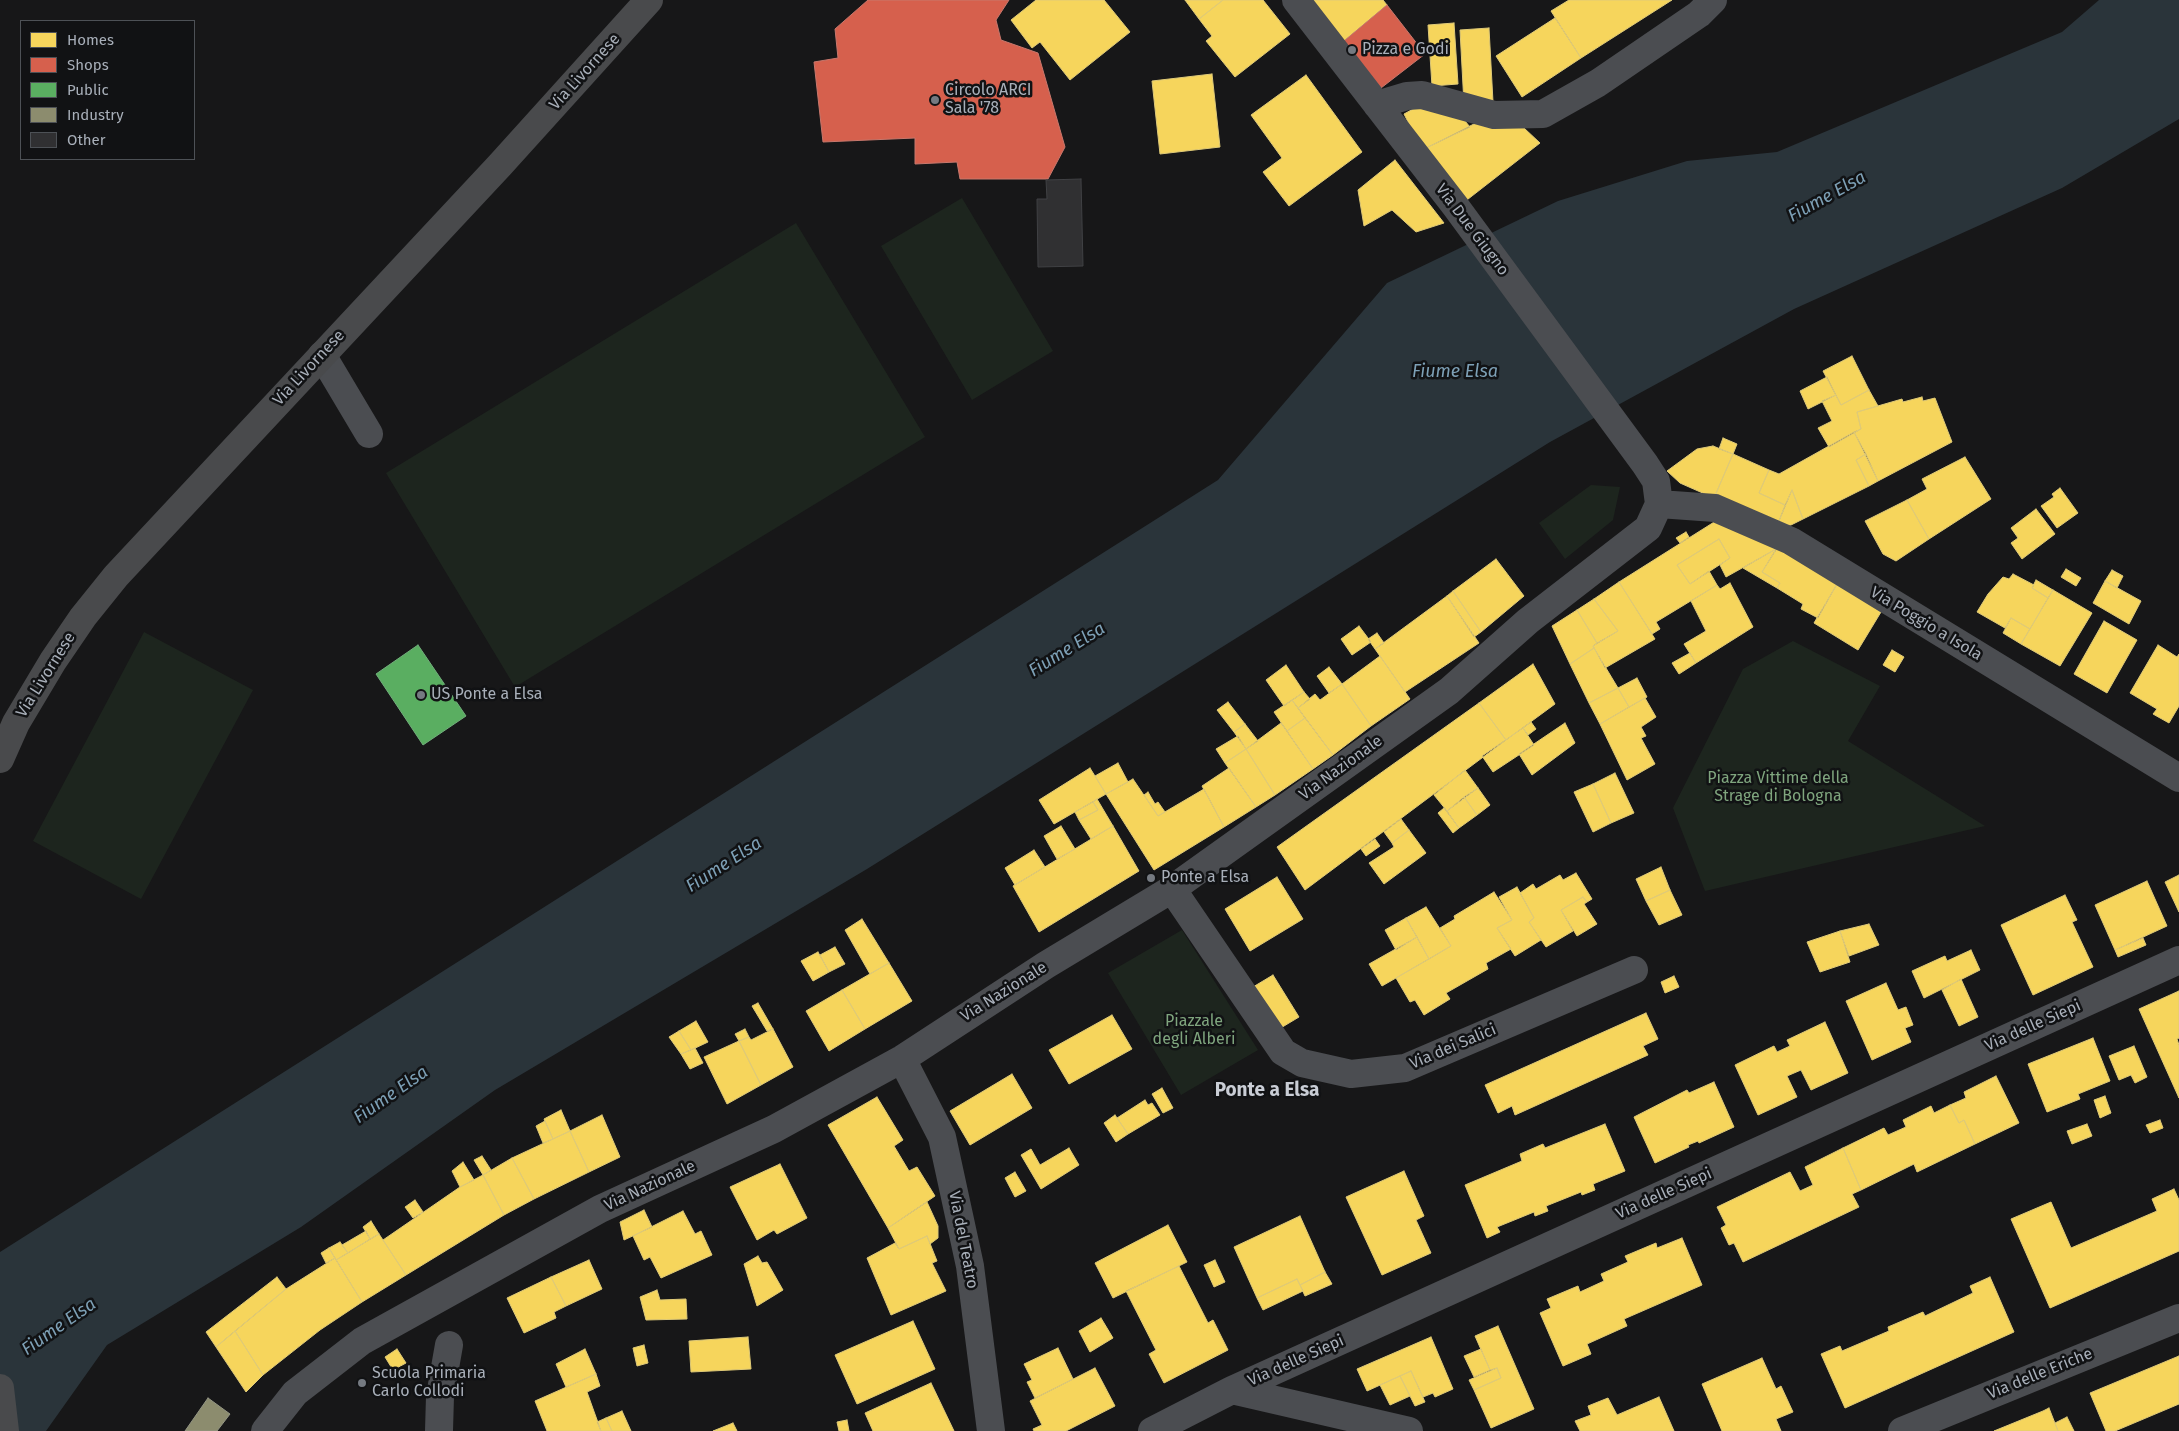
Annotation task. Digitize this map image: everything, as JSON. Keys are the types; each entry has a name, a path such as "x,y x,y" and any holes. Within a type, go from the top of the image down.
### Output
{"main road":[{"name":"Via Livornese","path":"0,759 16,723 53,661 83,617 116,576 500,165 649,0"},
{"path":"0,1388 5,1431"}],"street":[{"name":"Via Due Giugno","path":"1296,0 1456,207 1645,464 1656,481 1659,504"},
{"path":"1377,105 1407,96 1422,96 1494,115 1543,114 1598,83 1699,14 1713,0"},
{"path":"322,355 369,434"},
{"name":"Via Poggio a Isola","path":"1659,504 1715,508 1791,542 2179,778"},
{"name":"Via Nazionale","path":"265,1431 294,1394 362,1341 600,1209 774,1129 902,1059 1022,980 1172,889 1449,691 1528,621 1648,528 1659,504"},
{"name":"Via dei Salici","path":"1172,889 1283,1052 1302,1063 1351,1074 1405,1068 1634,970"},
{"name":"Via delle Siepi","path":"1152,1431 1232,1390 2179,960"},
{"name":"Via del Teatro","path":"902,1059 942,1138 970,1266 991,1431"},
{"name":"Via delle Eriche","path":"1902,1431 2179,1318"},
{"path":"439,1431 440,1396 449,1346"},
{"path":"1232,1390 1409,1431"}],"green space":[{"path":"962,198 1053,351 972,400 881,246"},
{"path":"796,223 925,437 515,687 386,473"},
{"path":"1591,485 1620,487 1613,520 1565,559 1539,523"},
{"path":"144,632 253,690 141,899 33,841"},
{"name":"Piazza Vittime della Strage di Bologna","path":"1793,641 1880,686 1848,741 1985,826 1705,891 1673,808 1743,669"},
{"name":"Piazzale degli Alberi","path":"1182,930 1258,1050 1181,1095 1108,973"}],"water":[{"name":"Fiume Elsa","path":"2099,0 2179,0 2179,119 2062,188 1794,309 1550,442 867,869 495,1090 301,1227 107,1345 46,1431 0,1431 0,1252 1218,480 1387,283 1558,201 1687,161 1777,152 2062,32"}],"building: Homes":[{"path":"1036,0 1104,0 1130,32 1070,80 1040,42 1032,48 1011,20"},
{"path":"1185,0 1223,0 1199,19"},
{"path":"1223,0 1263,0 1290,34 1235,77 1206,41 1212,36 1199,19"},
{"path":"1310,0 1383,0 1387,5 1344,41"},
{"path":"1569,0 1672,0 1581,58 1551,11"},
{"path":"1555,18 1581,58 1522,97 1496,56"},
{"path":"1454,23 1458,84 1432,86 1428,25"},
{"path":"1489,28 1493,102 1464,104 1460,30"},
{"path":"1212,74 1220,147 1160,154 1152,81"},
{"path":"1306,75 1362,152 1289,206 1263,172 1282,158 1251,115"},
{"path":"1426,102 1460,115 1470,127 1422,150 1404,114"},
{"path":"1482,120 1524,128 1540,143 1463,203 1422,150"},
{"path":"1395,160 1444,223 1416,232 1392,210 1364,226 1358,190"},
{"path":"1852,356 1869,390 1841,405 1823,371"},
{"path":"1827,377 1836,395 1808,409 1800,391"},
{"path":"1869,390 1878,406 1857,412 1861,429 1829,447 1818,428 1832,421 1822,401 1836,395 1841,405"},
{"path":"1922,397 1923,401 1935,398 1952,442 1878,481 1854,432 1861,429 1857,412 1902,399 1903,402"},
{"path":"1854,432 1866,454 1856,460 1869,486 1803,519 1792,490 1785,505 1759,493 1769,470 1779,474"},
{"path":"1723,438 1737,444 1733,454 1719,449"},
{"path":"1713,446 1733,454 1714,498 1680,483 1667,471 1697,449"},
{"path":"1733,454 1769,470 1759,493 1785,505 1777,526 1714,498"},
{"path":"1866,454 1878,481 1869,486 1856,460"},
{"path":"1965,457 1991,499 1929,539 1907,500 1927,489 1922,479"},
{"path":"2060,488 2078,513 2057,528 2041,506 2054,497 2052,494"},
{"path":"1792,490 1803,519 1791,525 1777,526"},
{"path":"1907,500 1929,539 1896,561 1883,554 1865,521"},
{"path":"2036,509 2055,534 2022,559 2011,543 2018,538 2011,528"},
{"path":"1719,519 1776,549 1726,577 1720,565 1730,558 1719,539 1677,565 1690,584 1709,571 1717,585 1656,622 1660,629 1652,634 1619,582"},
{"path":"1686,532 1689,537 1680,543 1676,538"},
{"path":"1719,539 1730,558 1690,584 1677,565"},
{"path":"1778,547 1837,584 1818,618 1801,609 1803,604 1777,588 1780,583 1762,572"},
{"path":"1776,549 1762,572 1780,583 1777,588 1743,568"},
{"path":"1496,559 1524,596 1481,632 1453,591"},
{"path":"2066,569 2081,578 2076,586 2061,577"},
{"path":"2112,570 2123,576 2117,588 2105,581"},
{"path":"2013,574 2034,585 2032,588 2048,598 2030,629 2011,618 2005,628 1977,612 1988,594 2003,577 2009,579"},
{"path":"2036,580 2053,590 2048,598 2032,588"},
{"path":"2105,581 2141,601 2129,624 2093,603"},
{"path":"1619,582 1655,639 1605,668 1593,646 1618,631 1594,599"},
{"path":"1730,583 1753,627 1696,663 1684,644 1706,631 1691,601 1717,585 1720,589"},
{"path":"1837,584 1881,612 1858,650 1814,623"},
{"path":"2053,590 2092,613 2060,666 2021,644"},
{"path":"1453,591 1481,632 1474,637 1447,596"},
{"path":"1447,596 1479,643 1405,692 1375,649"},
{"path":"1594,599 1618,631 1597,643 1577,610"},
{"path":"1577,610 1597,643 1593,646 1594,648 1570,664 1552,626"},
{"path":"2011,618 2030,629 2021,644 2003,633"},
{"path":"2104,621 2137,640 2107,693 2074,674"},
{"path":"1359,626 1371,642 1352,655 1341,639"},
{"path":"1377,633 1384,643 1375,649 1368,639"},
{"path":"2158,645 2177,657 2179,654 2179,706 2169,723 2153,714 2157,709 2130,693"},
{"path":"1594,648 1618,688 1589,703 1570,664"},
{"path":"1892,650 1904,657 1895,672 1883,665"},
{"path":"1690,653 1696,663 1679,674 1672,663"},
{"path":"1380,656 1410,699 1371,726 1342,684"},
{"path":"1533,664 1555,704 1506,740 1479,703"},
{"path":"1286,665 1304,692 1284,706 1266,680"},
{"path":"1329,667 1342,684 1329,693 1317,676"},
{"path":"1637,678 1647,697 1629,707 1618,688"},
{"path":"1342,684 1371,726 1333,755 1298,708 1315,694 1320,700"},
{"path":"1618,688 1629,707 1600,724 1589,703"},
{"path":"1304,692 1310,699 1298,708 1292,700"},
{"path":"1645,698 1656,717 1641,727 1646,736 1641,738 1655,764 1627,780 1600,724"},
{"path":"1292,700 1305,718 1287,731 1274,712"},
{"path":"1228,702 1245,724 1234,732 1217,710"},
{"path":"1479,703 1506,740 1305,890 1277,847"},
{"path":"1305,718 1333,755 1313,769 1287,731"},
{"path":"1531,722 1536,729 1528,735 1523,728"},
{"path":"1281,723 1313,769 1275,795 1246,749"},
{"path":"1565,723 1575,743 1532,775 1519,754"},
{"path":"1245,724 1258,741 1246,749 1234,732"},
{"path":"1523,728 1534,745 1493,772 1482,756"},
{"path":"1238,736 1246,749 1225,763 1216,749"},
{"path":"1246,749 1275,795 1256,807 1225,763"},
{"path":"1118,763 1128,782 1106,794 1095,776"},
{"path":"1090,768 1106,794 1054,824 1039,800"},
{"path":"1229,768 1256,807 1224,827 1202,786"},
{"path":"1465,770 1478,788 1447,811 1434,795"},
{"path":"1615,773 1634,813 1611,823 1593,784"},
{"path":"1133,779 1158,816 1204,789 1224,827 1154,870 1106,794"},
{"path":"1593,784 1611,823 1593,832 1574,792"},
{"path":"1478,788 1490,805 1477,815 1464,797"},
{"path":"1148,792 1155,804 1158,802 1165,812 1158,816 1144,795"},
{"path":"1464,797 1477,815 1459,828 1447,811"},
{"path":"1097,799 1113,826 1091,839 1079,820 1098,810 1093,802"},
{"path":"1093,802 1098,810 1079,820 1075,812"},
{"path":"1444,808 1459,828 1453,833 1438,813"},
{"path":"1401,819 1409,830 1392,843 1384,832"},
{"path":"1061,826 1075,849 1057,859 1044,836"},
{"path":"1113,826 1139,871 1039,932 1013,886"},
{"path":"1409,830 1426,853 1384,884 1369,863 1394,847 1392,843"},
{"path":"1375,839 1380,846 1366,856 1361,849"},
{"path":"1034,850 1045,867 1015,885 1005,868"},
{"path":"1661,867 1670,890 1646,901 1636,879"},
{"path":"1576,873 1592,899 1587,902 1583,897 1561,910 1573,931 1546,947 1529,922 1534,918 1520,893 1533,884 1536,889 1560,875 1563,880"},
{"path":"2179,875 2179,912 2165,882"},
{"path":"1277,877 1303,919 1250,951 1225,909"},
{"path":"2147,881 2167,926 2115,950 2095,905"},
{"path":"1517,887 1534,918 1529,922 1541,940 1515,956 1497,928 1512,920 1499,897"},
{"path":"1670,890 1682,915 1659,925 1646,901"},
{"path":"1494,892 1512,920 1497,928 1511,949 1486,963 1488,969 1446,993 1450,999 1424,1015 1415,1000 1410,1002 1396,978 1451,946 1440,928 1455,919 1454,916"},
{"path":"2065,895 2077,920 2072,922 2093,967 2033,995 2001,925"},
{"path":"1583,897 1587,902 1584,904 1597,924 1577,936 1561,910"},
{"path":"1426,907 1451,946 1429,959 1406,918"},
{"path":"1406,918 1417,937 1396,950 1385,930"},
{"path":"862,919 889,963 870,974 845,930"},
{"path":"1869,924 1879,945 1849,956 1840,931"},
{"path":"1840,931 1850,962 1820,972 1807,942"},
{"path":"1417,937 1429,959 1382,986 1369,964"},
{"path":"2143,938 2146,945 2118,957 2115,950"},
{"path":"835,947 845,964 829,972 820,955"},
{"path":"1971,950 1980,970 1924,998 1912,971 1945,956 1947,961"},
{"path":"818,952 829,972 813,981 801,961"},
{"path":"889,963 912,1001 865,1029 842,990"},
{"path":"1273,975 1299,1017 1279,1029 1253,987"},
{"path":"1674,976 1679,987 1665,993 1661,982"},
{"path":"1961,979 1978,1017 1959,1026 1942,990"},
{"path":"1886,983 1898,1010 1906,1007 1913,1025 1905,1028 1911,1042 1872,1060 1846,1001"},
{"path":"842,990 865,1029 829,1051 806,1011"},
{"path":"2179,991 2179,1038 2177,1039 2179,1045 2179,1098 2139,1009"},
{"path":"758,1003 773,1029 767,1031 752,1006"},
{"path":"1646,1013 1658,1039 1643,1046 1648,1055 1515,1115 1512,1106 1498,1113 1485,1085"},
{"path":"1112,1015 1132,1049 1069,1084 1049,1050"},
{"path":"696,1021 708,1042 691,1050 679,1031"},
{"path":"1825,1022 1848,1073 1811,1090 1801,1070 1787,1076 1797,1097 1758,1115 1735,1065 1774,1046 1777,1052 1790,1046 1787,1040"},
{"path":"745,1029 749,1037 739,1041 735,1034"},
{"path":"773,1029 793,1067 761,1085 739,1041 749,1037 751,1040"},
{"path":"679,1031 691,1050 681,1054 669,1037"},
{"path":"2093,1038 2110,1081 2078,1094 2080,1099 2047,1112 2028,1064"},
{"path":"739,1041 761,1085 727,1104 704,1057"},
{"path":"2134,1046 2147,1077 2135,1083 2131,1075 2119,1080 2109,1056"},
{"path":"695,1048 703,1063 690,1069 681,1054"},
{"path":"1012,1074 1032,1108 970,1145 950,1111"},
{"path":"1996,1076 2019,1123 1975,1144 1964,1120 1959,1123 1950,1105 1966,1098 1964,1092"},
{"path":"1714,1082 1734,1127 1699,1143 1698,1141 1688,1145 1689,1147 1655,1163 1634,1117 1687,1090 1689,1093"},
{"path":"1162,1088 1173,1108 1163,1113 1152,1094"},
{"path":"2105,1096 2111,1113 2100,1118 2094,1100"},
{"path":"877,1097 903,1140 894,1146 909,1171 917,1167 935,1196 888,1228 828,1125"},
{"path":"1145,1100 1148,1105 1152,1103 1160,1115 1128,1134 1117,1118"},
{"path":"1950,1105 1959,1123 1964,1120 1975,1144 1917,1172 1914,1164 1861,1190 1843,1148 1884,1128 1888,1135 1906,1127 1903,1120 1931,1106 1934,1113"},
{"path":"561,1110 570,1131 553,1139 544,1119"},
{"path":"602,1115 620,1157 589,1172 570,1131"},
{"path":"1115,1115 1128,1134 1116,1142 1104,1123"},
{"path":"2160,1120 2163,1128 2150,1133 2146,1125"},
{"path":"545,1121 553,1139 543,1143 536,1126"},
{"path":"1605,1124 1625,1171 1593,1184 1595,1190 1582,1195 1581,1192 1546,1206 1548,1211 1535,1216 1534,1212 1497,1227 1500,1232 1487,1238 1465,1185 1522,1161 1520,1154 1543,1144 1545,1148"},
{"path":"2087,1124 2092,1136 2072,1144 2067,1131"},
{"path":"570,1131 589,1172 534,1199 512,1158"},
{"path":"1069,1148 1079,1165 1041,1189 1021,1155 1031,1149 1040,1165"},
{"path":"1843,1148 1861,1190 1852,1194 1859,1207 1743,1262 1734,1243 1729,1245 1721,1228 1726,1225 1717,1207 1790,1172 1800,1191 1813,1185 1805,1167"},
{"path":"482,1156 491,1170 483,1175 474,1160"},
{"path":"512,1158 534,1199 504,1215 483,1175"},
{"path":"463,1162 474,1180 460,1187 452,1171"},
{"path":"780,1164 807,1218 777,1234 774,1230 757,1240 730,1187"},
{"path":"1404,1171 1424,1216 1416,1220 1431,1253 1382,1275 1346,1197"},
{"path":"1015,1172 1026,1191 1015,1197 1005,1178"},
{"path":"483,1175 504,1215 406,1275 383,1240 460,1187"},
{"path":"2174,1189 2179,1200 2179,1251 2050,1308 2011,1219 2051,1202 2071,1248 2157,1211 2152,1199"},
{"path":"415,1200 423,1212 413,1218 405,1207"},
{"path":"927,1202 938,1226 938,1238 930,1244 927,1236 899,1249 888,1228"},
{"path":"644,1210 652,1227 624,1240 620,1222"},
{"path":"683,1211 695,1234 701,1231 712,1255 661,1278 650,1257 644,1260 633,1236"},
{"path":"1300,1216 1325,1272 1300,1285 1297,1279 1257,1298 1234,1247"},
{"path":"371,1221 379,1234 370,1239 363,1227"},
{"path":"1168,1225 1187,1262 1113,1298 1095,1263"},
{"path":"366,1231 370,1239 348,1253 342,1245"},
{"path":"379,1234 406,1275 362,1302 336,1260"},
{"path":"927,1236 937,1261 932,1263 946,1291 891,1315 867,1258 895,1243 899,1249"},
{"path":"1682,1238 1702,1285 1624,1319 1627,1326 1587,1344 1591,1354 1563,1366 1540,1313 1551,1308 1547,1299 1578,1286 1580,1292 1604,1281 1601,1274 1628,1262 1625,1256 1656,1243 1657,1248"},
{"path":"340,1242 348,1253 336,1260 329,1248"},
{"path":"329,1248 335,1258 326,1263 321,1253"},
{"path":"758,1256 762,1263 767,1262 783,1290 757,1306 744,1264"},
{"path":"335,1258 362,1302 320,1330 263,1375 235,1331 286,1289"},
{"path":"589,1260 602,1289 566,1306 551,1277"},
{"path":"1215,1260 1225,1282 1214,1287 1204,1265"},
{"path":"1179,1266 1208,1323 1213,1320 1228,1350 1164,1383 1149,1354 1156,1350 1126,1291"},
{"path":"1325,1272 1332,1284 1305,1296 1300,1285"},
{"path":"277,1277 286,1289 216,1347 206,1332"},
{"path":"551,1277 566,1306 554,1312 556,1318 524,1333 507,1298"},
{"path":"1990,1277 2014,1332 1845,1408 1821,1354 1840,1346 1842,1351 1889,1331 1888,1327 1923,1312 1925,1316 1973,1293 1970,1286"},
{"path":"1297,1279 1303,1291 1263,1310 1257,1298"},
{"path":"657,1290 660,1300 686,1299 687,1319 646,1320 640,1297"},
{"path":"1101,1318 1113,1338 1090,1352 1079,1331"},
{"path":"913,1321 935,1369 857,1404 835,1355"},
{"path":"1498,1326 1534,1409 1491,1428 1474,1390 1501,1378 1497,1368 1490,1370 1475,1336"},
{"path":"235,1331 263,1375 246,1392 216,1347"},
{"path":"748,1337 751,1369 691,1372 689,1341"},
{"path":"1431,1337 1453,1389 1435,1397 1433,1393 1423,1397 1411,1371 1367,1391 1357,1369"},
{"path":"644,1345 648,1363 637,1366 633,1348"},
{"path":"1058,1348 1073,1379 1035,1398 1027,1382 1032,1380 1024,1364"},
{"path":"397,1349 406,1363 393,1370 385,1357"},
{"path":"585,1349 596,1374 566,1387 556,1364"},
{"path":"1481,1349 1490,1370 1474,1377 1464,1356"},
{"path":"2179,1356 2179,1404 2115,1431 2106,1431 2090,1393"},
{"path":"1762,1358 1776,1389 1781,1386 1793,1412 1776,1419 1781,1431 1722,1431 1702,1384"},
{"path":"1095,1368 1115,1406 1066,1431 1034,1431 1033,1429 1042,1425 1030,1401"},
{"path":"1497,1368 1501,1378 1474,1390 1469,1380"},
{"path":"1411,1371 1425,1402 1415,1406 1400,1376"},
{"path":"596,1374 600,1386 587,1392 601,1431 547,1431 535,1401"},
{"path":"1400,1376 1410,1396 1390,1405 1380,1385"},
{"path":"931,1383 954,1431 873,1431 865,1413"},
{"path":"1659,1397 1674,1431 1580,1431 1575,1421 1591,1415 1588,1406 1608,1398 1617,1415"},
{"path":"2049,1408 2058,1431 1994,1431 2043,1411"},
{"path":"622,1411 631,1431 612,1431 606,1418"},
{"path":"2067,1417 2074,1431 2058,1431 2055,1423"},
{"path":"606,1418 612,1431 601,1431 597,1422"},
{"path":"847,1420 849,1431 839,1431 837,1422"},
{"path":"733,1423 737,1431 713,1431"}],"building: Shops":[{"name":"Circolo ARCI Sala '78","path":"868,0 1009,0 996,20 1001,40 1038,53 1065,147 1048,179 960,179 957,162 915,164 915,138 823,142 814,62 838,58 835,29"},
{"path":"1387,5 1425,54 1381,88 1344,41"}],"building: Public":[{"name":"US Ponte a Elsa","path":"418,645 466,716 423,745 376,674"}],"building: Industry":[{"path":"208,1398 230,1414 217,1431 185,1431"}],"building: Other":[{"path":"1081,179 1083,266 1038,267 1037,199 1047,199 1046,180"}],"place":[{"name":"Pizza e Godi","path":"1352,50"},
{"name":"Circolo ARCI Sala '78","path":"935,100"},
{"name":"US Ponte a Elsa","path":"421,695"},
{"name":"Ponte a Elsa","path":"1151,878"},
{"name":"Scuola Primaria Carlo Collodi","path":"362,1383"}],"district":[{"name":"Ponte a Elsa","path":"1267,1091"}]}
